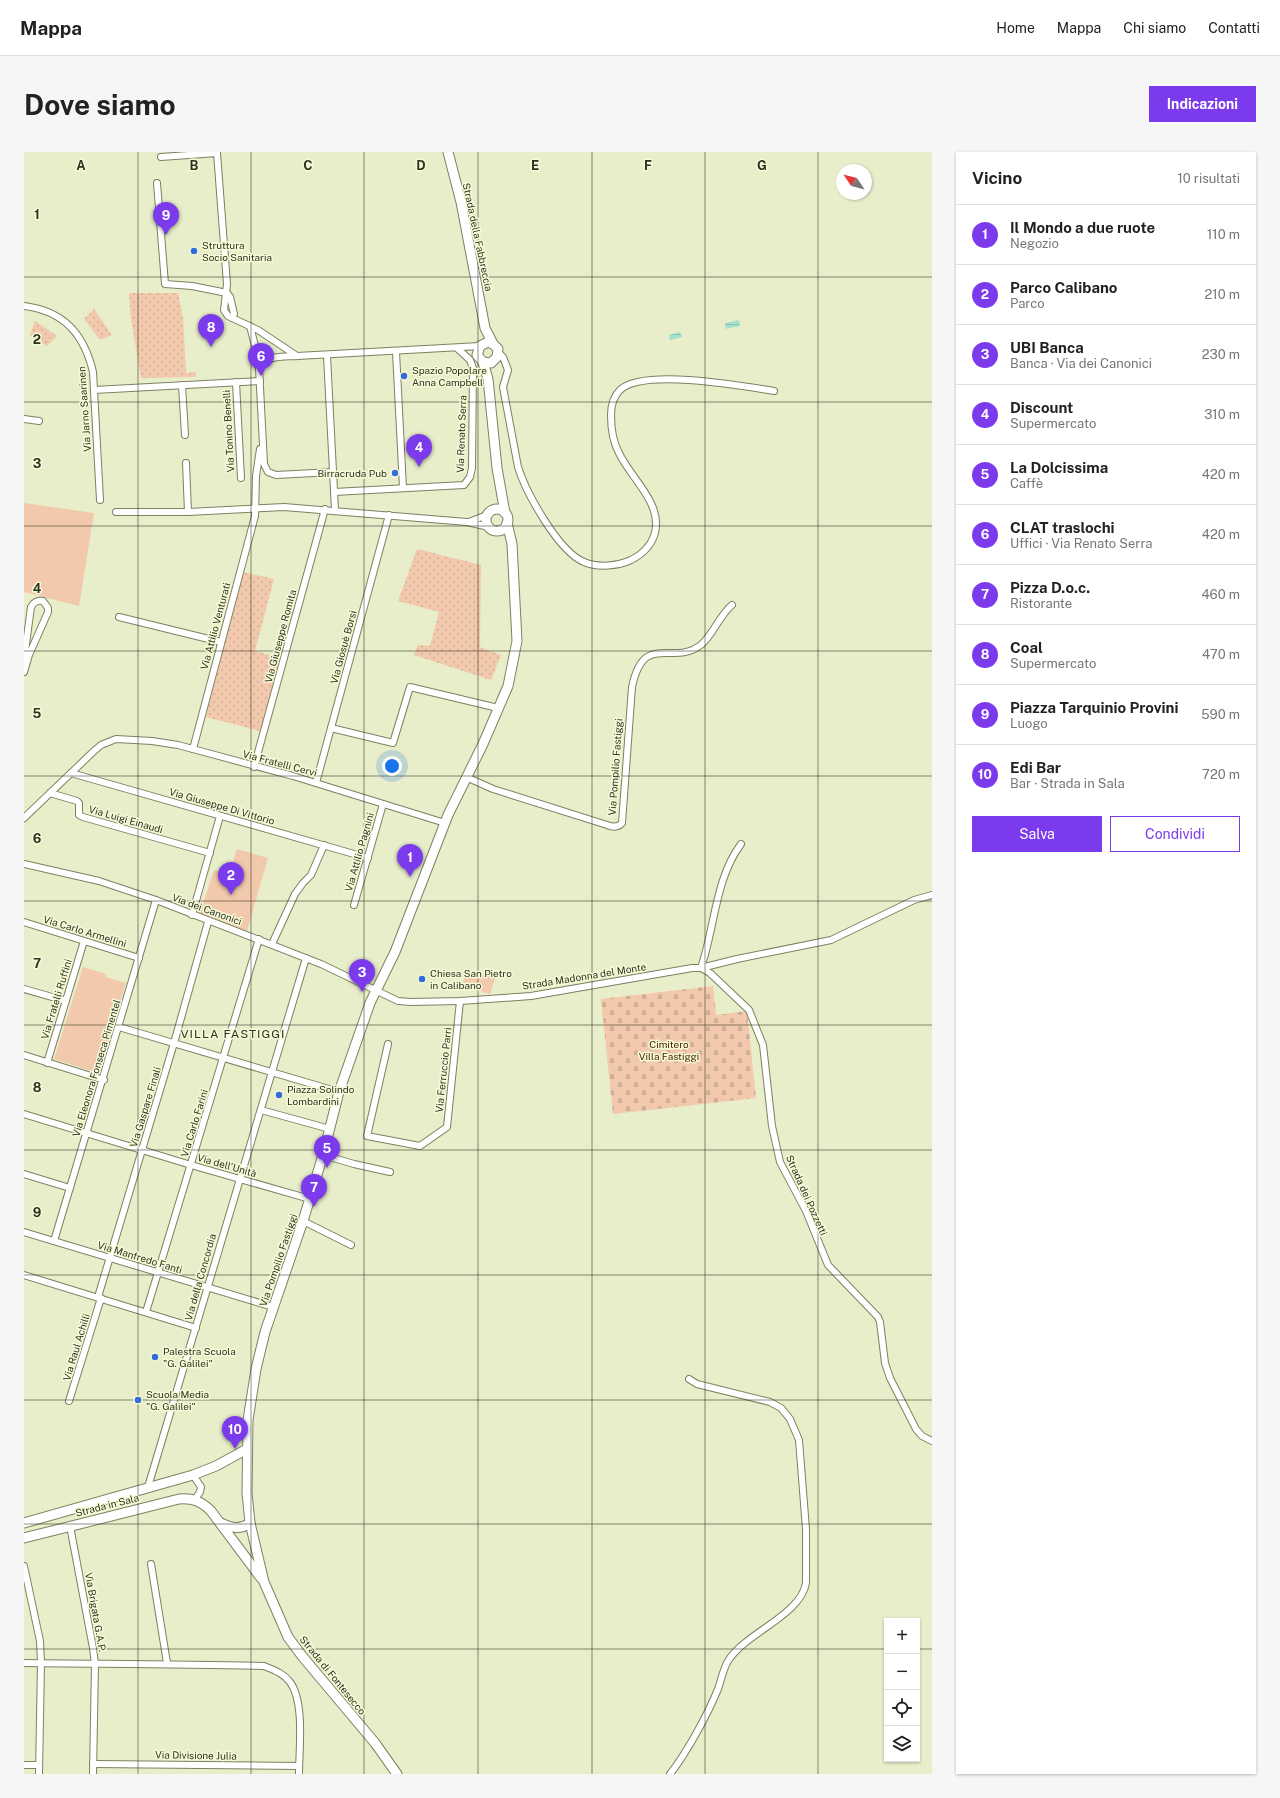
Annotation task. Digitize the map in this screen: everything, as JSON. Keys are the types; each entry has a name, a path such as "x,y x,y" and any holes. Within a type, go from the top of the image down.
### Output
{"street":[{"name":"Strada della Fabbreccia","path":"448,152 461,202 492,357 488,379 497,468 502,495 500,511"},
{"path":"161,157 217,153 227,292 224,310 226,314 232,318 250,326 297,356"},
{"path":"157,183 165,284 192,286 227,292 230,297 234,314 232,318"},
{"name":"Via Jarno Saarinen","path":"24,306 44,309 64,320 79,336 88,352 93,372 100,500"},
{"path":"250,326 255,346 256,362 259,368 264,464 268,472 276,475 333,472"},
{"name":"Strada della Fabbreccia","path":"485,328 477,355 492,357 508,366"},
{"path":"259,368 262,362 268,359 297,356 328,356 457,348 481,345 488,342 492,357 508,366 503,387 518,467 522,480 560,542 575,557 593,565 624,563 636,557 652,541 656,529 656,516 650,502 627,468 618,452 614,438 611,408 614,398 620,390 630,383 655,380 715,382 774,391"},
{"name":"Via Renato Serra","path":"334,492 464,485 470,477 472,468 473,368 470,360 457,348"},
{"path":"396,352 403,488"},
{"path":"328,356 335,510"},
{"name":"Via Tonino Benelli","path":"94,390 260,381"},
{"name":"Via Tonino Benelli","path":"236,382 241,478"},
{"path":"182,385 185,435"},
{"path":"24,419 39,421"},
{"path":"255,508 256,476 262,435"},
{"path":"186,463 188,512"},
{"path":"116,512 188,512 284,507 325,509 467,522 493,529 503,529 507,523 507,518 500,511 467,522"},
{"name":"Via Attilio Venturati","path":"193,750 255,516 255,508"},
{"name":"Via Giuseppe Romita","path":"254,767 325,509"},
{"path":"487,515 486,521 493,529 512,544"},
{"name":"Via Giosuè Borsi","path":"316,783 389,516"},
{"name":"Via Pompilio Fastiggi","path":"264,1582 250,1523 247,1493 248,1420 256,1370 273,1307 310,1199 339,1092 370,1003 395,952 445,823 508,686 517,640 512,544 507,523"},
{"path":"24,659 31,607 34,603 43,601 48,608 48,612 29,655 24,672"},
{"name":"Via Pompilio Fastiggi","path":"466,777 493,789 613,827 621,825 632,687 635,671 646,657 654,654 690,650 701,644 711,633 726,610 732,605"},
{"path":"119,617 221,642"},
{"path":"331,728 393,743 410,687 498,708"},
{"name":"Via Fratelli Cervi","path":"71,773 97,748 108,741 116,739 152,741 193,750 316,783 445,823"},
{"path":"24,818 71,773"},
{"name":"Via Giuseppe Di Vittorio","path":"71,773 368,858"},
{"name":"Via Luigi Einaudi","path":"50,792 77,801 79,803 79,814 83,817 210,853"},
{"name":"Via Attilio Pagnini","path":"354,905 383,804"},
{"path":"192,915 220,816"},
{"path":"701,968 707,951 724,873 731,857 741,844"},
{"path":"272,944 295,894 311,875 324,845"},
{"name":"Via dei Canonici","path":"24,864 98,881 156,900 208,922 272,944 376,990"},
{"name":"Strada Madonna del Monte","path":"376,990 398,1001 460,1001 531,996 692,968 701,968 737,959 831,940 914,900 932,895"},
{"name":"Via Eleonora Fonseca Pimentel","path":"54,1241 104,1080 156,900"},
{"name":"Via Carlo Armellini","path":"24,922 139,958"},
{"name":"Via Gaspare Finali","path":"99,1298 109,1258 174,1044 208,922"},
{"name":"Via Carlo Farini","path":"146,1312 259,939"},
{"name":"Via Fratelli Ruffini","path":"47,1062 84,941"},
{"name":"Via della Concordia","path":"148,1487 306,958"},
{"name":"Strada dei Pozzetti","path":"701,968 710,973 749,1010 763,1045 772,1126 780,1162 806,1211 828,1265 878,1317 880,1322 885,1363 890,1378 916,1429 922,1436 932,1441"},
{"path":"24,989 66,1001"},
{"name":"Via Ferruccio Parri","path":"388,1044 367,1136 420,1146 447,1127 460,1001"},
{"path":"119,1026 174,1044 339,1092"},
{"path":"24,1055 104,1080"},
{"path":"261,1110 330,1129"},
{"name":"Via dell'Unità","path":"24,1114 142,1151 310,1199"},
{"path":"323,1155 390,1172"},
{"path":"24,1174 70,1188"},
{"path":"303,1221 351,1245"},
{"name":"Via Manfredo Fanti","path":"24,1232 273,1307"},
{"path":"24,1275 196,1328"},
{"name":"Via Raul Achilli","path":"70,1401 99,1298"},
{"path":"670,1774 687,1748 718,1690 728,1661 740,1647 797,1603 805,1590 806,1583 806,1529 799,1440 790,1419 781,1408 770,1402 697,1384 689,1379"},
{"name":"Strada in Sala","path":"26,1524 192,1475 216,1466 248,1449"},
{"path":"192,1475 201,1487 200,1492 195,1499 203,1504 219,1522 264,1582"},
{"name":"Strada in Sala","path":"24,1538 179,1499 195,1499"},
{"path":"219,1522 229,1527 238,1528 250,1523"},
{"name":"Via Brigata G.A.P.","path":"70,1526 95,1664 93,1774"},
{"path":"151,1564 166,1663"},
{"path":"24,1566 40,1641 41,1663 38,1774"},
{"name":"Strada di Fontesecco","path":"264,1582 288,1637 302,1656 375,1743 396,1774"},
{"path":"24,1663 166,1663 264,1666 278,1671 290,1681 296,1691 298,1699 299,1774"},
{"name":"Via Divisione Julia","path":"93,1764 299,1766"},
{"path":"24,1766 39,1766"}],"green space":[{"path":"129,293 178,293 183,318 186,373 196,372 196,377 141,378 131,319"},
{"path":"94,309 112,335 100,340 84,319"},
{"path":"35,321 57,336 47,346 30,335"},
{"path":"24,503 94,513 79,606 24,592"},
{"path":"417,549 481,565 480,647 501,655 491,680 414,655 418,645 430,646 439,612 398,601"},
{"path":"243,572 274,579 255,651 280,658 260,731 206,717"},
{"path":"237,849 268,858 247,931 213,922 211,918 199,915 214,870 229,874"},
{"path":"83,967 106,974 105,977 126,983 98,1073 54,1059"},
{"path":"467,970 495,978 490,994 462,985"},
{"name":"Cimitero Villa Fastiggi","path":"713,986 716,1015 747,1011 756,1098 613,1114 601,999"}],"water":[{"path":"739,320 740,326 726,329 725,323"},
{"path":"680,332 682,337 670,340 669,335"}],"place":[{"name":"Piazza Tarquinio Provini","path":"166,235"},
{"name":"Struttura Socio Sanitaria","path":"194,251"},
{"name":"Coal","path":"211,347"},
{"name":"CLAT traslochi","path":"261,376"},
{"name":"Spazio Popolare Anna Campbell","path":"404,376"},
{"name":"Discount","path":"419,467"},
{"name":"Birracruda Pub","path":"395,473"},
{"name":"Il Mondo a due ruote","path":"410,877"},
{"name":"Parco Calibano","path":"231,895"},
{"name":"Chiesa San Pietro in Calibano","path":"422,979"},
{"name":"UBI Banca","path":"362,992"},
{"name":"Piazza Solindo Lombardini","path":"279,1095"},
{"name":"La Dolcissima","path":"327,1168"},
{"name":"Pizza D.o.c.","path":"314,1207"},
{"name":"Palestra Scuola \"G. Galilei\"","path":"155,1357"},
{"name":"Scuola Media \"G. Galilei\"","path":"138,1400"},
{"name":"Edi Bar","path":"235,1449"}],"district":[{"name":"VILLA FASTIGGI","path":"233,1034"}]}
